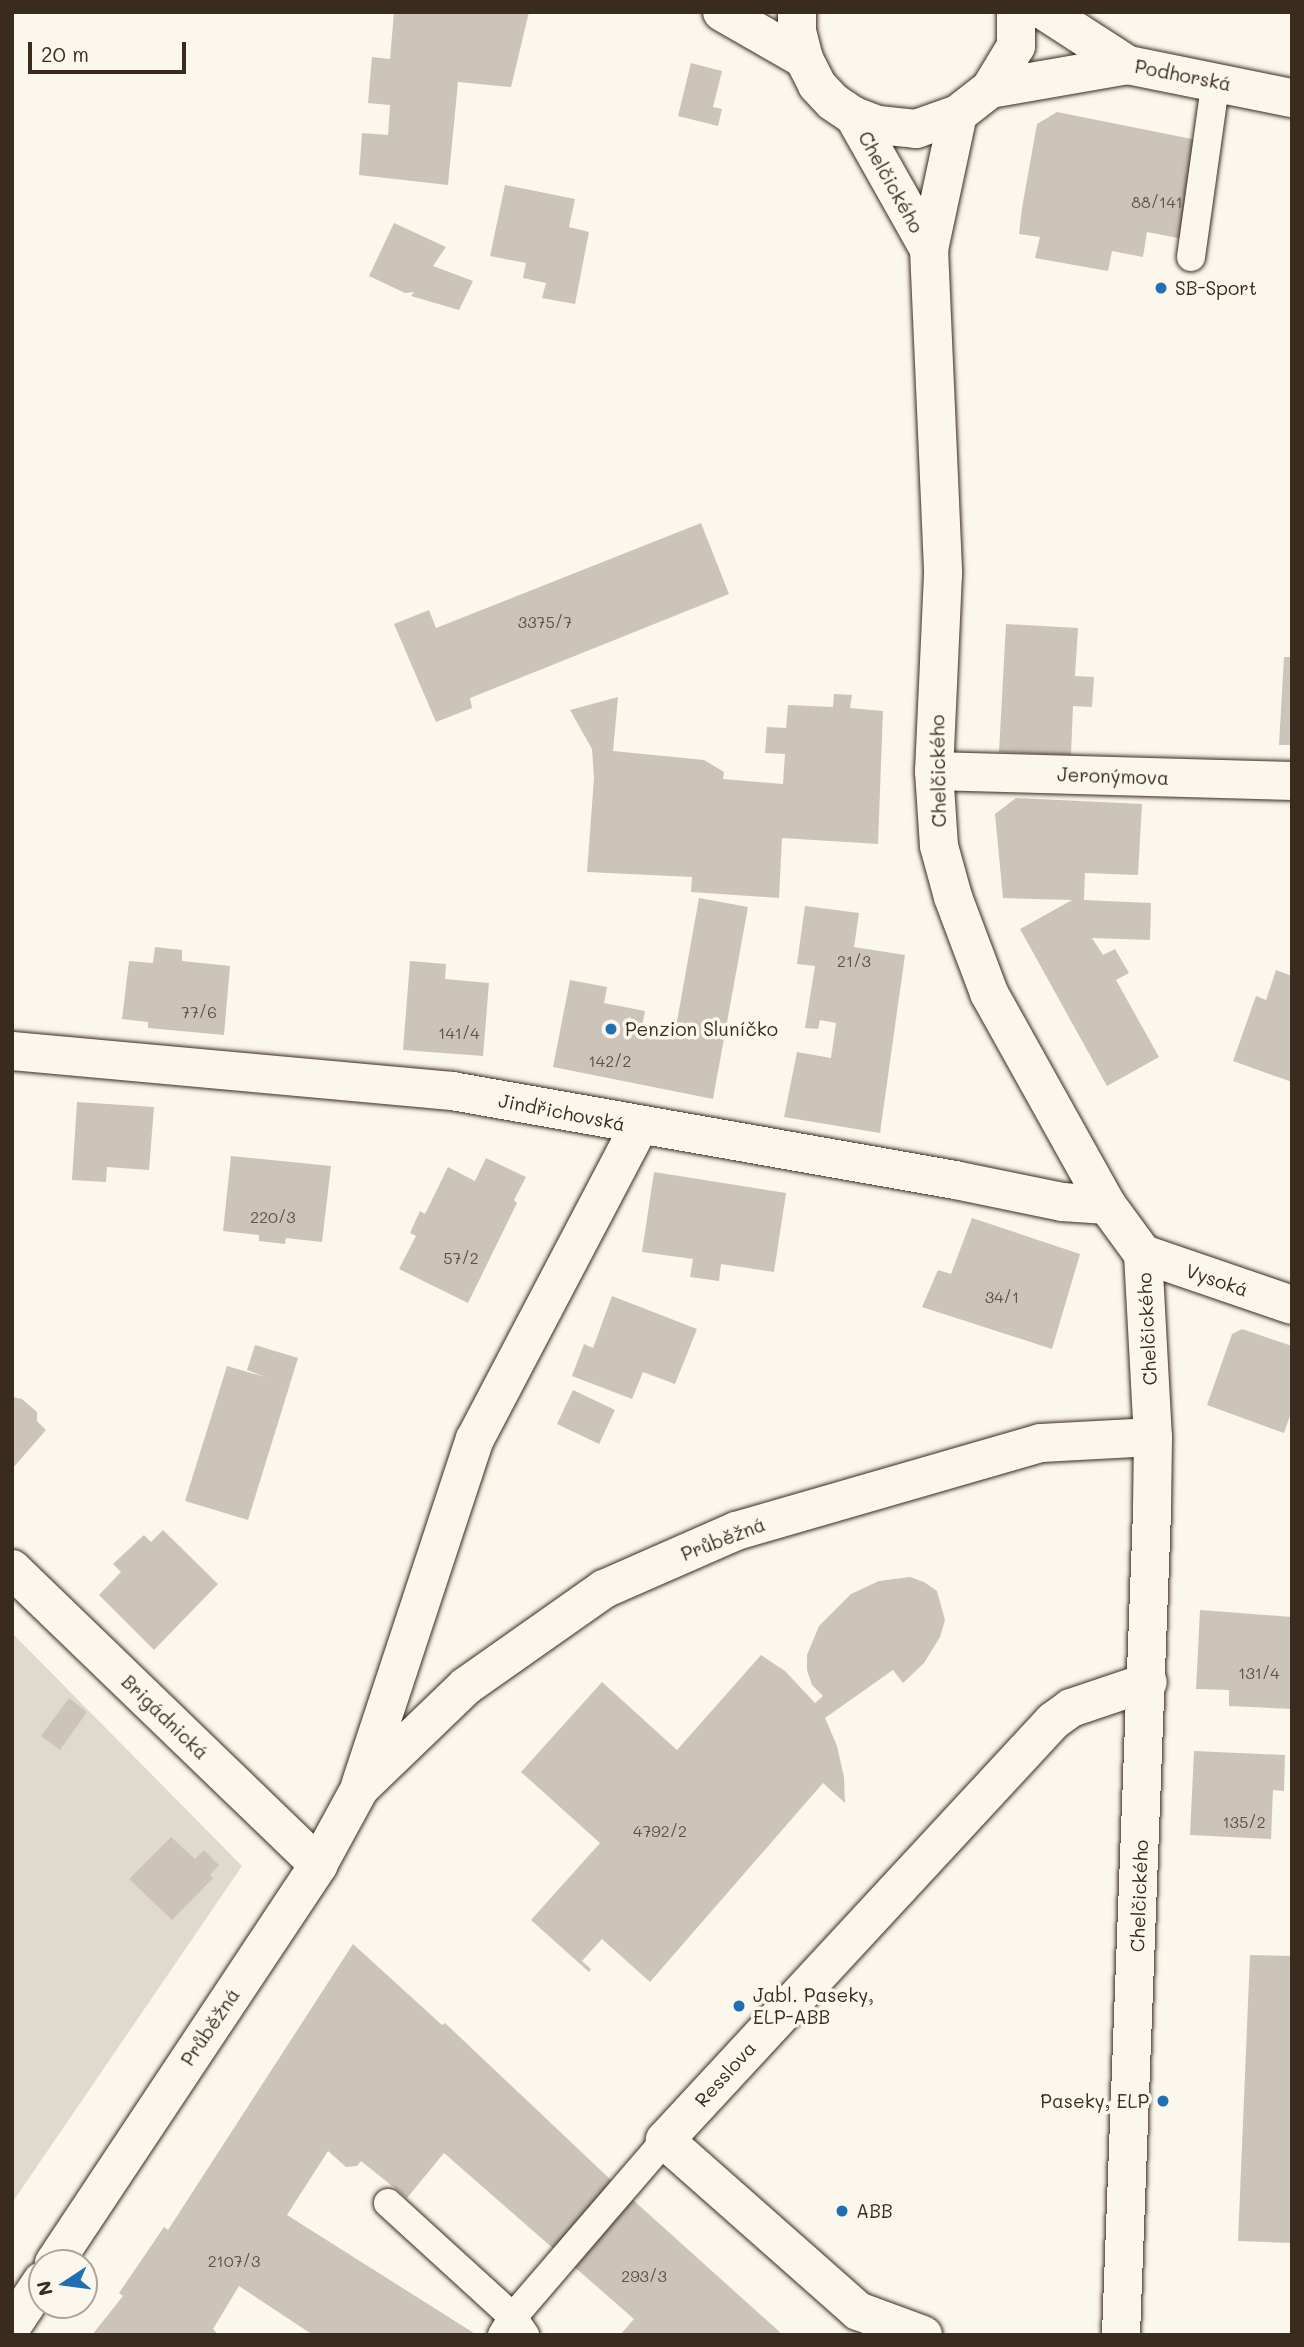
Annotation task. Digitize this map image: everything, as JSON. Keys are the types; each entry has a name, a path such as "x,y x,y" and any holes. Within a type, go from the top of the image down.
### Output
{"street":[{"path":"723,12 804,60"},
{"path":"797,12 797,31 804,60 817,85 833,102 854,116 894,128 916,129 958,114 990,89 1016,46 1016,12"},
{"name":"Podhorská","path":"1046,12 1128,65 1216,80 1292,98"},
{"path":"990,89 1128,65"},
{"name":"Chelčického","path":"958,114 929,249 943,574 934,771 940,846 953,897 989,993 1107,1205 1143,1254 1153,1437 1147,1682 1121,2335"},
{"name":"Chelčického","path":"854,116 929,249"},
{"name":"Jeronýmova","path":"934,771 1292,781"},
{"name":"Jindřichovská","path":"12,1051 452,1091 955,1180 1062,1202 1107,1205"},
{"name":"Průběžná","path":"63,2249 318,1865 360,1788 475,1439 639,1126"},
{"name":"Vysoká","path":"1143,1254 1292,1305"},
{"name":"Průběžná","path":"360,1788 466,1686 604,1588 736,1531 1041,1443 1153,1437"},
{"name":"Brigádnická","path":"12,1569 318,1865"},
{"name":"Resslova","path":"665,2140 1053,1721 1071,1708 1147,1682"},
{"path":"665,2140 858,2311 923,2335"},
{"path":"12,2326 28,2302"}],"lane":[{"path":"1191,257 1216,80"},
{"path":"388,2203 514,2329 665,2140"}],"shaded area":[{"path":"12,1633 242,1866 12,2203"}],"building":[{"path":"394,12 529,12 511,87 458,82 448,185 359,175 362,133 388,135 390,105 368,103 372,57 390,59"},
{"path":"691,63 722,71 713,107 722,109 718,126 678,116"},
{"path":"1057,112 1202,141 1183,239 1147,232 1143,257 1112,251 1108,271 1035,258 1040,237 1019,234 1022,208 1037,124"},
{"path":"505,185 575,199 569,227 589,232 575,304 542,298 546,283 523,278 526,263 490,256"},
{"path":"394,223 446,247 433,266 473,281 459,310 411,296 414,292 405,293 369,276"},
{"path":"701,523 729,594 470,698 472,708 436,722 394,624 429,610 436,628"},
{"path":"1006,624 1078,628 1075,676 1094,677 1092,707 1073,706 1071,755 999,752"},
{"path":"1284,657 1292,657 1292,745 1279,745"},
{"path":"834,694 852,695 850,708 883,711 878,844 782,838 779,898 691,892 692,877 587,872 594,778 592,749 570,710 618,697 613,751 704,760 724,772 723,779 783,784 785,754 765,753 767,727 786,728 788,705 833,707"},
{"path":"1016,798 1142,804 1138,875 1085,873 1084,900 1151,903 1150,940 1092,938 1103,955 1115,949 1129,973 1116,980 1159,1057 1107,1086 1020,929 1072,900 1003,898 995,814"},
{"path":"699,898 748,907 713,1099 553,1067 570,980 607,987 604,1003 645,1011 641,1031 674,1038"},
{"path":"805,906 859,913 854,947 905,955 880,1133 784,1117 797,1052 831,1058 836,1023 820,1020 818,1029 805,1028 815,966 797,964"},
{"path":"155,947 182,950 182,961 230,966 224,1035 148,1028 148,1022 122,1019 129,961 153,963"},
{"path":"410,961 446,964 445,979 489,983 483,1056 403,1050"},
{"path":"1276,970 1292,976 1292,1082 1233,1061 1256,996 1266,1000"},
{"path":"77,1102 154,1107 149,1170 107,1167 106,1182 72,1180"},
{"path":"231,1156 331,1166 322,1242 286,1238 285,1244 259,1241 259,1235 223,1231"},
{"path":"486,1158 526,1177 514,1200 517,1203 468,1303 399,1269 416,1236 410,1233 420,1211 425,1214 448,1167 475,1181"},
{"path":"654,1172 786,1193 774,1272 721,1264 719,1281 690,1277 693,1259 642,1252"},
{"path":"972,1218 1080,1254 1052,1349 922,1307 938,1270 951,1274"},
{"path":"612,1296 697,1329 675,1384 643,1372 632,1399 572,1376 584,1344 593,1348"},
{"path":"1242,1329 1292,1346 1292,1410 1284,1433 1207,1405 1232,1334"},
{"path":"255,1345 298,1358 248,1520 185,1501 227,1366 265,1377 247,1370"},
{"path":"573,1390 615,1410 599,1444 557,1424"},
{"path":"12,1397 22,1399 37,1412 37,1421 46,1430 12,1469"},
{"path":"163,1530 218,1584 154,1650 99,1595 121,1572 113,1564 144,1535 151,1542"},
{"path":"910,1577 937,1591 945,1620 940,1637 924,1663 903,1683 893,1670 825,1718 837,1746 844,1777 845,1803 823,1783 650,1982 602,1939 582,1961 591,1969 589,1972 531,1920 600,1843 521,1772 602,1682 677,1750 761,1655 785,1671 815,1703 823,1696 812,1685 807,1670 807,1655 819,1626 851,1594 879,1581"},
{"path":"1200,1610 1292,1617 1292,1709 1229,1706 1229,1690 1196,1689"},
{"path":"69,1698 87,1712 60,1750 41,1736"},
{"path":"1194,1751 1285,1755 1284,1791 1273,1790 1271,1839 1190,1835"},
{"path":"171,1837 195,1859 204,1850 219,1865 210,1875 213,1878 172,1920 129,1879"},
{"path":"353,1944 442,2025 445,2023 612,2181 783,2335 620,2335 634,2319 444,2153 407,2198 361,2161 357,2166 346,2167 328,2151 287,2215 477,2335 313,2335 239,2286 213,2329 219,2335 92,2335 123,2296 119,2293 164,2227 168,2230"},
{"path":"1250,1955 1292,1956 1292,2243 1238,2241"}],"place":[{"name":"SB-Sport","path":"1161,288"},
{"name":"Penzion Sluníčko","path":"611,1029"},
{"name":"Jabl. Paseky, ELP-ABB","path":"739,2006"},
{"name":"Paseky, ELP","path":"1163,2101"},
{"name":"ABB","path":"842,2211"}]}
